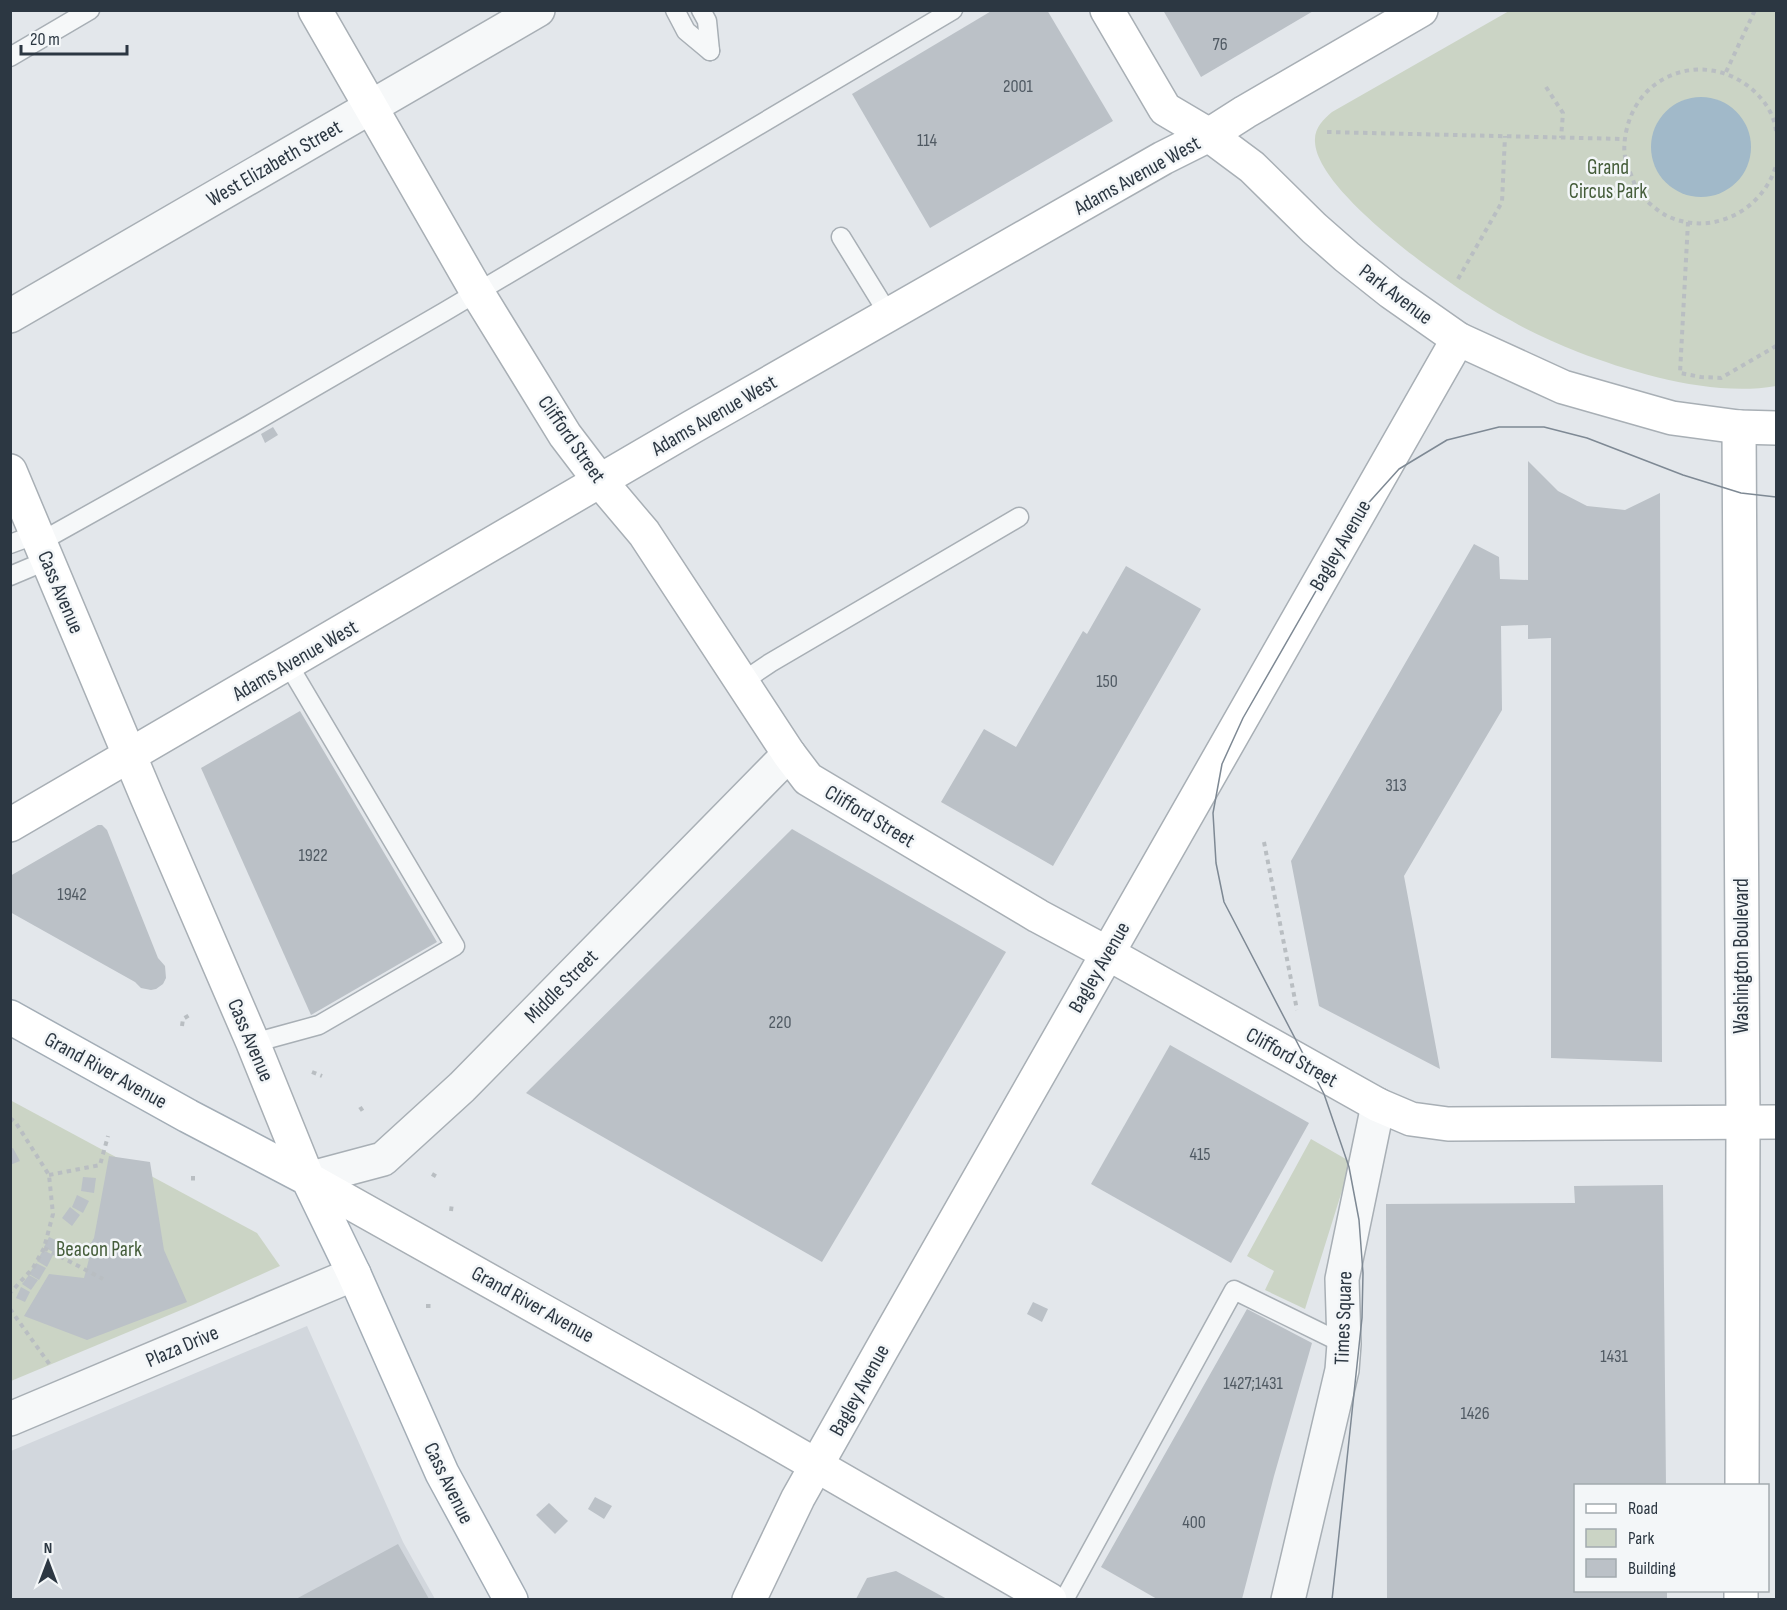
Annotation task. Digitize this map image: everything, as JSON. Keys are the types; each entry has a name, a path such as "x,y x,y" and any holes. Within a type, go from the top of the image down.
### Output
{"street":[{"name":"Clifford Street","path":"315,10 477,292 565,435 644,533 789,754 808,779 1038,916 1107,952 1378,1106 1412,1119 1448,1124 1776,1122"},
{"name":"West Elizabeth Street","path":"10,316 538,10"},
{"name":"Park Avenue","path":"1107,10 1165,109 1209,135 1252,167 1347,257 1391,292 1458,339 1563,387 1672,418 1739,427 1776,428"},
{"name":"Adams Avenue West","path":"10,825 600,481 1153,164 1209,135 1245,111 1421,10"},
{"name":"Bagley Avenue","path":"749,1599 816,1466 1458,339"},
{"name":"Washington Boulevard","path":"1739,427 1743,1122 1742,1484"},
{"name":"Cass Avenue","path":"10,471 34,545 130,756 253,1043 308,1179 354,1274 442,1473 511,1599"},
{"name":"Middle Street","path":"308,1179 383,1159 462,1087 789,754"},
{"name":"Grand River Avenue","path":"10,1017 486,1278 1050,1599"},
{"name":"Times Square","path":"1288,1599 1342,1370 1344,1344 1341,1279 1378,1106"},
{"name":"Plaza Drive","path":"10,1419 354,1274"}],"lane":[{"path":"10,57 90,10"},
{"path":"675,10 686,32 710,51 707,21 701,10"},
{"path":"10,576 34,545 249,425 952,10"},
{"path":"841,237 889,315"},
{"path":"742,682 770,663 1019,517"},
{"path":"253,1043 319,1025 454,946 288,664"},
{"path":"1064,1599 1234,1290 1344,1344"}],"path":[{"path":"1726,72 1755,10"},
{"path":"1776,131 1765,102 1749,85 1726,72 1707,69 1680,71 1658,82 1641,96 1630,113 1624,139 1625,161 1640,193 1666,215 1688,222 1711,223 1737,215 1756,201 1773,176 1776,166"},
{"path":"1546,87 1563,113 1561,138"},
{"path":"1327,132 1624,139"},
{"path":"1458,279 1502,202 1505,136"},
{"path":"1688,222 1680,373 1721,378 1776,346"},
{"path":"1264,842 1297,1010"},
{"path":"182,1026 183,1019 191,1014"},
{"path":"312,1072 322,1076"},
{"path":"360,1107 364,1113"},
{"path":"10,1118 16,1123 49,1175 53,1214 44,1248 33,1268 10,1293"},
{"path":"49,1175 100,1165 108,1136"},
{"path":"432,1174 439,1178"},
{"path":"193,1176 193,1183"},
{"path":"451,1211 452,1203"},
{"path":"44,1248 103,1279"},
{"path":"10,1309 54,1370"}],"shaded area":[{"path":"307,1326 403,1542 435,1599 11,1600 11,1451"}],"green space":[{"name":"Grand Circus Park","path":"1509,11 1776,11 1776,386 1752,389 1727,388 1676,381 1601,360 1536,334 1490,309 1430,268 1397,242 1366,216 1340,189 1322,164 1315,137 1320,125 1332,112"},
{"name":"Beacon Park","path":"10,1100 257,1233 280,1266 11,1381"},
{"path":"1311,1139 1351,1162 1305,1309 1265,1290 1274,1271 1247,1256"}],"water":[{"path":"1701,97 1729,105 1743,119 1751,147 1743,175 1729,189 1701,197 1673,189 1659,175 1651,147 1659,119 1673,105"}],"building":[{"path":"993,10 1047,10 1113,121 930,228 852,94"},
{"path":"1163,10 1315,10 1201,77"},
{"path":"273,427 278,435 265,443 261,434"},
{"path":"1528,461 1558,491 1587,506 1625,510 1660,493 1662,1062 1551,1058 1551,638 1528,639 1528,625 1501,626 1502,710 1404,876 1440,1069 1319,1006 1291,861 1474,544 1499,557 1500,579 1528,580"},
{"path":"1126,566 1201,609 1053,866 941,802 984,729 1016,747 1083,631 1087,634"},
{"path":"300,711 437,942 311,1015 201,768"},
{"path":"98,825 102,825 107,830 158,958 165,966 166,978 163,984 156,989 141,988 135,982 10,912 10,876"},
{"path":"792,829 1006,952 822,1262 526,1093"},
{"path":"1170,1045 1309,1123 1231,1263 1091,1184"},
{"path":"13,1148 20,1161 10,1165 10,1149"},
{"path":"109,1156 150,1162 164,1250 187,1302 87,1340 24,1316 49,1274 84,1278 89,1259 83,1257 94,1238"},
{"path":"83,1177 96,1178 94,1193 81,1191"},
{"path":"1663,1185 1666,1484 1574,1484 1574,1592 1667,1592 1667,1599 1387,1599 1386,1204 1575,1203 1574,1186"},
{"path":"77,1195 89,1201 83,1213 72,1207"},
{"path":"70,1207 80,1215 72,1226 62,1218"},
{"path":"49,1237 60,1242 55,1253 44,1247"},
{"path":"43,1250 53,1255 47,1267 37,1261"},
{"path":"36,1263 46,1268 39,1280 29,1274"},
{"path":"29,1275 38,1280 31,1290 22,1284"},
{"path":"21,1287 30,1292 25,1302 16,1298"},
{"path":"1033,1302 1048,1309 1042,1322 1027,1314"},
{"path":"1247,1309 1312,1343 1242,1599 1157,1599 1101,1567"},
{"path":"595,1497 612,1506 604,1519 588,1509"},
{"path":"549,1503 568,1521 555,1534 536,1515"},
{"path":"398,1544 429,1599 296,1599"},
{"path":"896,1571 947,1599 856,1599 867,1578"}],"tram line":[{"path":"1332,1600 1362,1318 1363,1273 1359,1220 1349,1167 1324,1094 1224,902 1216,863 1213,813 1222,764 1243,718 1363,509 1399,469 1447,440 1499,427 1544,427 1587,438 1683,475 1741,493 1776,497"}]}
